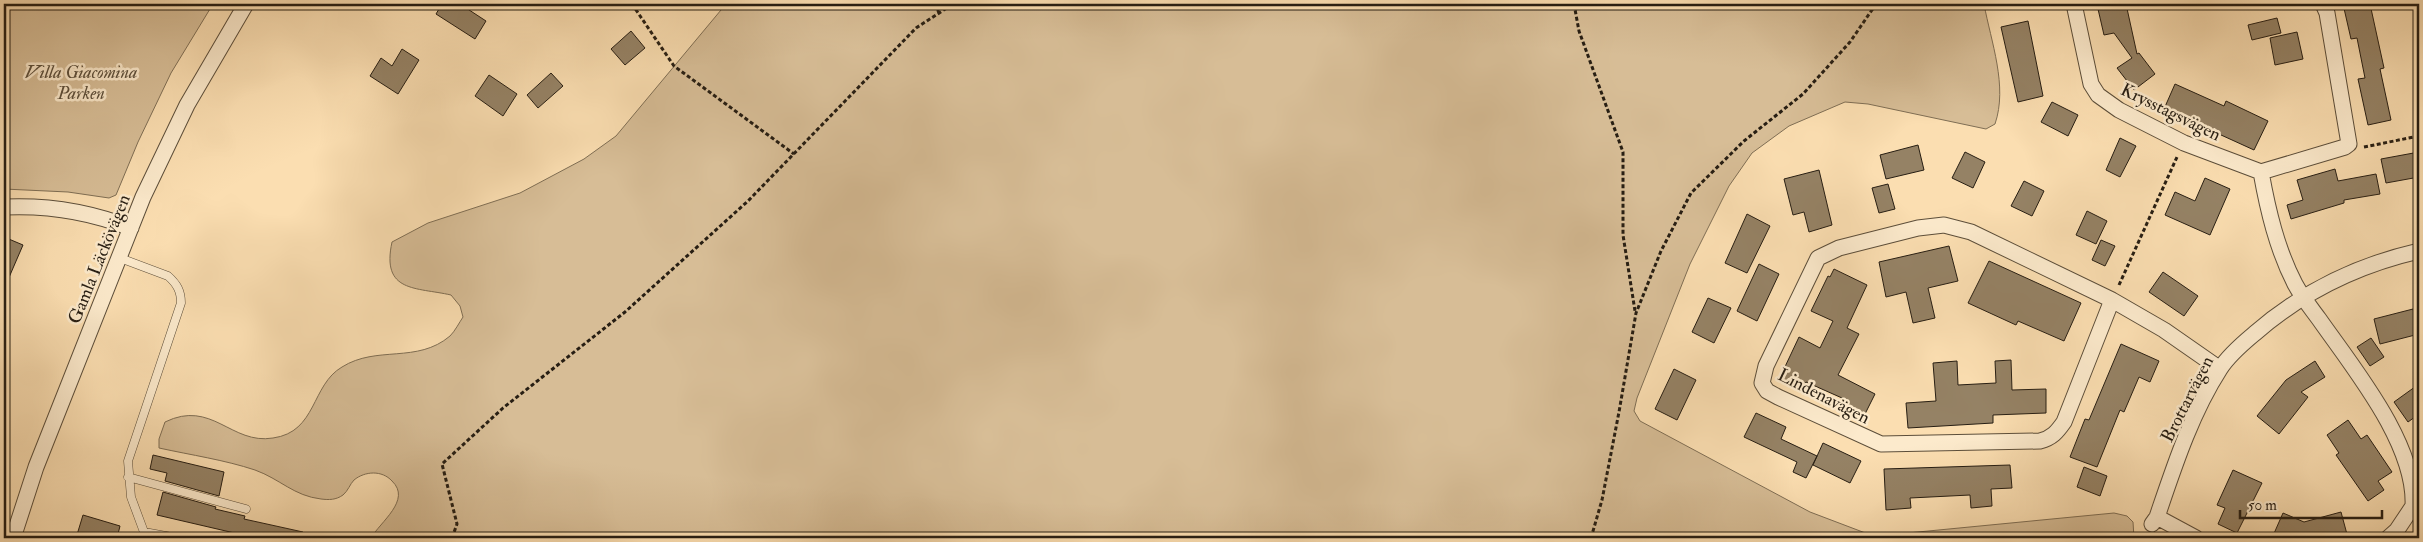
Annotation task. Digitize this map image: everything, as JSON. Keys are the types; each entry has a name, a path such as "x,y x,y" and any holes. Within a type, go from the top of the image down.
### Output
{"street":[{"name":"Gamla Läckövägen","path":"13,538 36,467 131,228 161,159 187,105 246,4"},
{"name":"Krysstagsvägen","path":"2074,4 2088,75 2095,91 2112,107 2184,143 2261,172"},
{"path":"2323,4 2327,13 2349,144 2345,148 2261,172 2274,233 2296,286 2359,377 2397,438 2405,455 2413,506 2403,523 2388,538"},
{"path":"4,206 59,209 95,216 131,228"},
{"name":"Lindenavägen","path":"2112,300 2064,422 2057,432 2048,439 2040,441 1881,444 1778,397 1767,391 1762,383 1766,366 1818,258 1839,248 1918,228 1944,224 1971,232 2112,300 2180,340 2220,369"},
{"name":"Brottarvägen","path":"2196,538 2154,520 2195,417 2220,369 2252,335 2304,297 2346,274 2377,262 2419,251"}],"lane":[{"path":"120,258 168,276 174,281 181,295 181,303 128,461 131,498 144,535 177,538"},
{"path":"128,477 246,509"}],"path":[{"path":"632,4 674,66 794,154"},
{"path":"936,4 940,13"},
{"path":"452,538 457,524 442,464 503,408 625,312 748,201 916,28 953,4"},
{"path":"1574,4 1579,31 1623,152 1623,235 1636,314"},
{"path":"1591,538 1602,500 1636,314 1661,251 1691,193 1744,141 1803,94 1850,42 1876,4"},
{"path":"2416,4 2419,22"},
{"path":"2349,144 2360,148 2419,136"},
{"path":"2112,300 2184,143"}],"green space":[{"name":"Villa Giacomina Parken","path":"4,4 213,4 171,73 138,142 116,195 109,198 68,192 4,189"},
{"path":"726,4 1984,4 1999,79 1999,109 1995,124 1986,129 1868,104 1845,102 1789,126 1752,153 1729,186 1690,264 1637,398 1634,411 1640,421 1810,512 1868,534 1887,535 2114,513 2127,516 2133,522 2134,538 371,538 397,503 397,488 388,477 378,473 368,473 354,480 340,497 321,499 295,491 264,474 244,466 159,448 159,439 165,422 181,416 196,416 209,419 245,435 258,438 273,438 287,434 298,427 306,418 324,385 342,367 355,360 369,357 424,350 450,336 463,317 460,306 451,295 414,288 404,285 397,279 392,271 390,259 392,242 428,223 520,193 584,159 616,136"}],"building":[{"path":"442,4 460,4 486,21 475,39 436,14"},
{"path":"2126,4 2137,54 2139,53 2155,74 2134,90 2117,68 2132,58 2114,33 2104,35 2098,9"},
{"path":"2343,4 2370,4 2384,68 2380,69 2391,120 2368,125 2358,79 2365,78 2357,38 2351,39"},
{"path":"2277,18 2281,33 2252,40 2248,25"},
{"path":"2028,21 2043,96 2018,102 2001,27"},
{"path":"631,31 645,48 625,65 611,49"},
{"path":"2297,32 2303,59 2275,65 2270,38"},
{"path":"402,49 419,60 398,94 370,76 381,58 392,66"},
{"path":"551,73 563,86 538,108 527,95"},
{"path":"489,75 517,94 503,116 475,96"},
{"path":"2175,84 2224,106 2226,101 2268,121 2254,150 2164,109"},
{"path":"2052,102 2078,115 2068,136 2041,122"},
{"path":"2120,138 2136,146 2120,177 2106,170"},
{"path":"1918,145 1924,170 1886,179 1880,155"},
{"path":"1965,152 1985,162 1973,188 1952,178"},
{"path":"2419,152 2419,177 2386,183 2381,159"},
{"path":"2335,169 2338,181 2376,174 2380,194 2344,200 2344,203 2291,219 2287,205 2303,200 2297,180"},
{"path":"1819,170 1832,225 1809,232 1804,212 1793,215 1784,179"},
{"path":"2205,178 2230,189 2210,235 2165,215 2175,192 2195,201"},
{"path":"2024,181 2044,191 2032,216 2011,206"},
{"path":"1888,184 1895,209 1879,213 1872,188"},
{"path":"2087,211 2107,221 2096,244 2076,235"},
{"path":"1747,214 1770,226 1747,273 1725,263"},
{"path":"4,237 23,245 4,289"},
{"path":"2101,240 2115,246 2105,266 2092,260"},
{"path":"1949,246 1958,281 1928,288 1935,318 1913,323 1906,292 1886,297 1879,262"},
{"path":"1989,261 2081,303 2064,341 2018,321 2016,325 1968,303"},
{"path":"1759,264 1779,274 1757,321 1737,311"},
{"path":"1834,269 1867,285 1847,328 1859,334 1838,375 1875,394 1864,416 1839,404 1842,398 1806,382 1802,391 1782,381 1786,372 1783,371 1799,337 1820,348 1833,321 1811,311 1828,276 1830,277"},
{"path":"2163,272 2198,296 2184,316 2149,292"},
{"path":"1708,298 1731,308 1714,343 1692,332"},
{"path":"2413,309 2419,334 2380,344 2374,319"},
{"path":"2371,338 2384,357 2370,366 2357,347"},
{"path":"2121,344 2159,361 2150,382 2139,377 2124,412 2120,410 2097,467 2070,457 2085,419 2089,420"},
{"path":"2011,360 2012,390 2046,389 2046,413 1993,415 1993,423 1908,428 1906,403 1936,401 1933,363 1957,361 1958,385 1996,383 1995,361"},
{"path":"2315,361 2325,377 2301,392 2308,397 2279,434 2257,416 2286,380"},
{"path":"1674,369 1696,380 1677,420 1655,409"},
{"path":"2419,384 2419,414 2408,422 2394,402"},
{"path":"1756,413 1786,427 1781,439 1817,456 1806,478 1793,472 1797,462 1744,437"},
{"path":"2348,420 2361,439 2367,435 2392,472 2378,481 2384,490 2368,501 2336,455 2339,453 2327,435"},
{"path":"1823,443 1861,461 1850,483 1813,465"},
{"path":"153,455 224,472 219,496 165,481 167,473 150,469"},
{"path":"2010,465 2012,488 1991,489 1992,506 1971,508 1970,495 1910,498 1911,508 1886,510 1884,469"},
{"path":"2084,467 2107,476 2100,496 2077,487"},
{"path":"2233,470 2262,483 2237,533 2218,524 2225,508 2217,505"},
{"path":"163,492 216,507 215,509 245,516 244,519 303,532 302,538 256,538 157,515"},
{"path":"2341,512 2348,538 2272,538 2283,513 2304,522"},
{"path":"83,515 120,526 117,538 76,538"}]}
